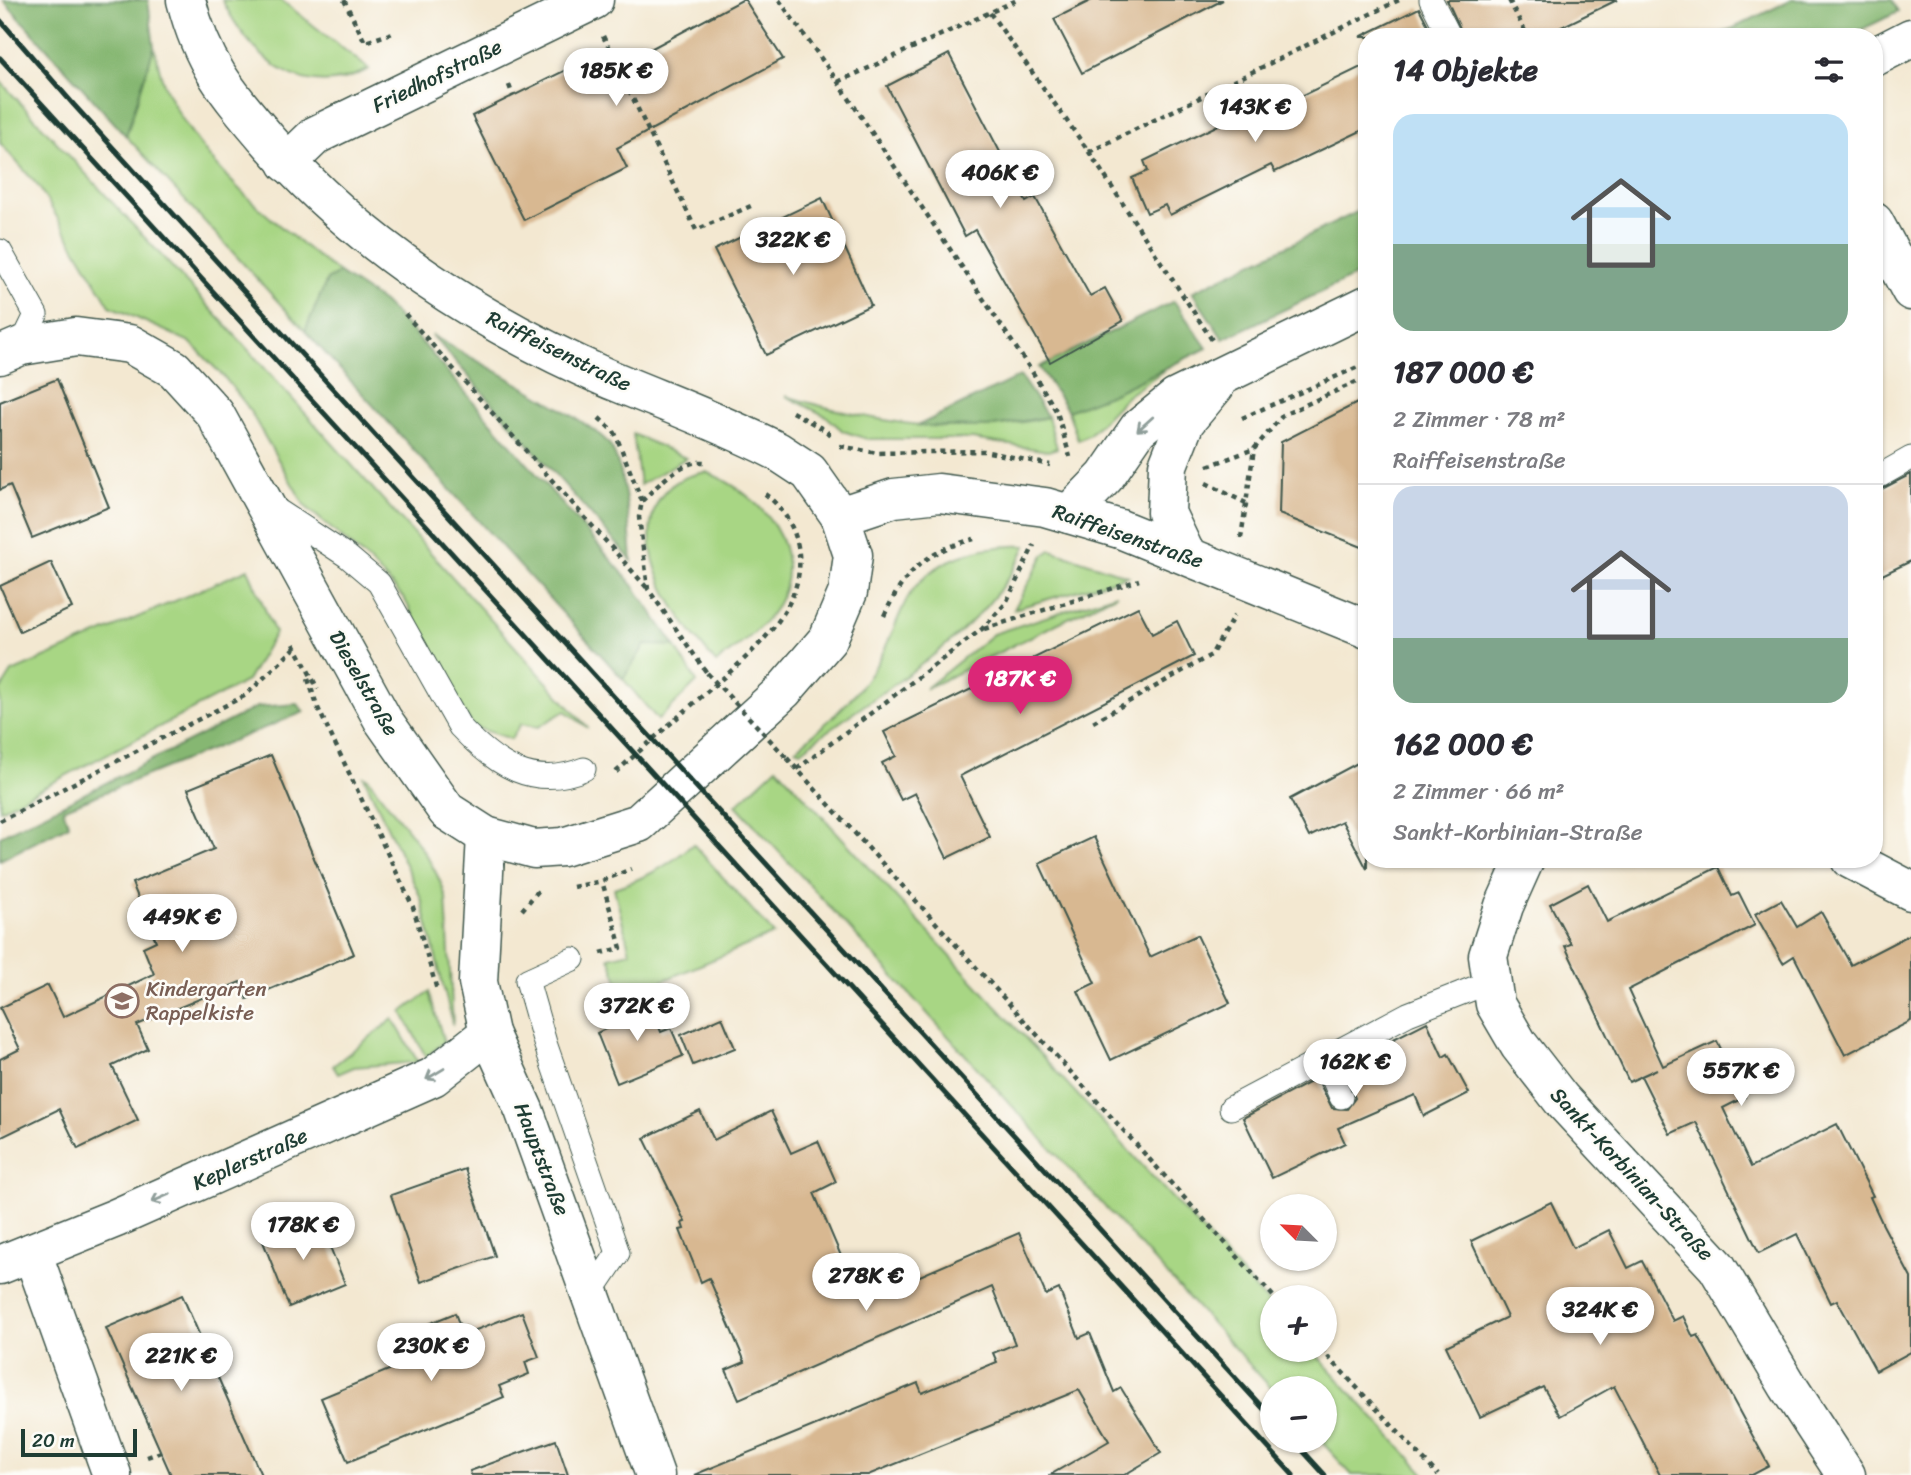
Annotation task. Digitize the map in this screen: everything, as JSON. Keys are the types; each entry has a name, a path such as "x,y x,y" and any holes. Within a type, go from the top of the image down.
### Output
{"street":[{"name":"Raiffeisenstraße","path":"186,0 205,58 225,89 287,163 330,205 377,244 455,297 526,338 606,377 733,429 777,451 810,472 839,516 853,555 848,592 828,639 783,691"},
{"name":"Friedhofstraße","path":"287,163 316,135 591,2"},
{"path":"1883,52 1911,38"},
{"path":"1883,239 1911,292"},
{"path":"1057,510 1105,477 1138,429 1218,359 1358,308"},
{"name":"Dieselstraße","path":"11,350 76,337 130,344 174,369 215,414 383,720 447,811 486,836 534,849 564,847 639,823 783,691"},
{"path":"1186,555 1166,513 1168,465 1185,422 1218,359"},
{"name":"Raiffeisenstraße","path":"839,516 894,498 939,493 1057,510 1186,555 1358,625"},
{"name":"Hauptstraße","path":"486,836 478,982 489,1033 524,1110 655,1475"},
{"name":"Sankt-Korbinian-Straße","path":"1521,868 1504,906 1488,956 1495,1004 1519,1045 1553,1090 1717,1267 1788,1386 1846,1475"},
{"path":"1867,868 1911,891"},
{"name":"Keplerstraße","path":"16,1259 116,1219 433,1077 489,1033"},
{"path":"16,1259 111,1475"}],"lane":[{"path":"1431,0 1445,28"},
{"path":"0,251 36,315 11,350"},
{"path":"1883,475 1911,458"},
{"path":"259,498 347,556 379,583 460,727 473,740 533,778 561,779 584,769"},
{"path":"573,959 527,981 545,1043 618,1254 591,1293"},
{"path":"1231,1108 1408,1014 1492,981"},
{"path":"1324,1058 1341,1097"}],"path":[{"path":"344,0 365,42 393,33"},
{"path":"779,0 838,82 1033,373 1057,412 1070,457"},
{"path":"838,82 1017,0"},
{"path":"1089,152 1399,0"},
{"path":"1508,0 1523,28"},
{"path":"591,2 696,230 753,205"},
{"path":"990,13 1089,152 1218,359"},
{"path":"509,85 513,96"},
{"path":"396,303 648,589 707,673 797,769 1262,1285"},
{"path":"1232,422 1358,367"},
{"path":"1199,469 1254,449 1283,415 1358,381"},
{"path":"779,406 825,430 839,446"},
{"path":"589,409 615,433 642,501 639,517 648,589"},
{"path":"1240,542 1254,449"},
{"path":"642,501 673,474 698,462 708,463"},
{"path":"797,769 982,629 1006,603 1057,510 1050,465"},
{"path":"1200,480 1246,503"},
{"path":"612,776 756,648 785,612 799,579 800,555 794,530"},
{"path":"887,610 900,585 919,562 949,546 977,538"},
{"path":"982,629 1150,576"},
{"path":"1093,722 1211,655 1238,609"},
{"path":"0,821 246,695 295,648 331,627"},
{"name":"Dieselstraße","path":"295,648 318,708 413,907 435,981"},
{"path":"602,881 621,948"},
{"path":"1333,1362 1438,1475"}],"green space":[{"path":"3,0 148,0 154,47 126,136"},
{"path":"222,0 281,0 369,69 345,79 322,82 301,78 282,70 264,57 248,40"},
{"path":"1791,0 1892,0 1898,12 1865,28 1733,28"},
{"path":"154,47 166,89 181,117 219,168 289,234 339,273 327,280 305,331 126,136"},
{"path":"0,81 234,334 588,728 565,711 538,727 521,724 511,739 474,727 460,707 404,598 368,560 305,506 247,406 224,377 190,342 110,306 39,187 0,143"},
{"path":"1358,211 1358,274 1223,339 1192,292"},
{"path":"339,273 383,302 411,330 633,585 675,646 645,645 623,679 305,331 327,280"},
{"path":"1174,301 1207,348 1114,393 1068,411 1039,367"},
{"path":"432,335 556,405 599,434 610,445 620,470 632,561"},
{"path":"1170,366 1127,396 1090,434 1078,440 1068,411"},
{"path":"1020,376 1048,417 988,427 917,426"},
{"path":"786,396 883,420 948,427 981,427 1048,417 1057,448 1048,451 972,439 867,439 843,431 826,416"},
{"path":"633,434 686,458 640,485"},
{"path":"706,472 745,494 761,509 775,527 787,566 785,587 775,609 748,638 716,663 686,625 667,595 655,565 650,529 660,498 671,486 686,477"},
{"path":"1026,546 1008,579 957,635 895,684 801,751 796,749 836,714 863,684 882,656 906,601 928,574 974,551"},
{"path":"1051,550 1128,576 1014,609 1044,555"},
{"path":"248,569 275,633 247,681 0,810 0,691 12,672"},
{"path":"1117,594 925,689 993,634"},
{"path":"645,645 675,646 697,682 658,720 623,679"},
{"path":"298,704 304,712 63,809 69,825 0,860 0,836 257,707"},
{"path":"777,767 1260,1294 1260,1362 1323,1362 1336,1376 1260,1376 736,805"},
{"path":"364,777 368,778 412,835 440,881 446,898 453,1025 421,898"},
{"path":"693,844 774,934 624,997 609,957 630,952 614,888 656,870"},
{"path":"429,992 444,1042 426,1057 402,1012"},
{"path":"393,1019 418,1062 354,1067 338,1074 333,1066"},
{"path":"1337,1377 1426,1475 1352,1475 1332,1453 1337,1453"}],"building":[{"path":"745,0 783,59 617,148 627,168 524,220 472,116 576,65 585,84"},
{"path":"1092,0 1223,0 1082,73 1054,19"},
{"path":"1447,0 1617,0 1559,28 1460,28"},
{"path":"1419,8 1429,28 1378,28"},
{"path":"949,54 1026,202 1035,197 1090,296 1105,288 1123,321 1050,362 975,230 965,236 887,86"},
{"path":"1358,68 1358,132 1275,172 1271,165 1170,215 1165,205 1147,213 1132,178 1148,171 1144,161 1245,112 1250,121"},
{"path":"822,198 871,305 766,355 714,250"},
{"path":"57,379 109,507 32,538 10,485 0,490 0,402"},
{"path":"1358,403 1358,545 1279,514 1281,442"},
{"path":"1911,474 1911,561 1883,575 1883,488"},
{"path":"51,562 72,608 20,632 0,586"},
{"path":"1138,607 1152,634 1177,621 1194,656 960,776 990,837 947,858 915,793 901,800 882,763 896,756 884,732"},
{"path":"271,755 354,954 247,999 240,982 137,1025 148,1049 112,1066 138,1120 78,1149 59,1109 0,1138 0,1059 20,1049 0,1008 48,985 63,1017 154,974 143,947 156,941 132,883 214,849 188,789"},
{"path":"1358,763 1358,852 1342,821 1309,837 1290,799"},
{"path":"1094,837 1150,957 1197,935 1230,1003 1111,1060 1078,991 1095,983 1039,863"},
{"path":"1718,868 1732,896 1739,893 1755,925 1628,990 1663,1066 1717,1041 1745,1097 1723,1108 1751,1167 1837,1124 1873,1196 1870,1197 1883,1225 1911,1278 1911,1352 1876,1371 1837,1300 1831,1303 1797,1234 1759,1253 1696,1122 1670,1134 1641,1076 1629,1082 1565,946 1571,944 1550,904 1588,884 1607,922"},
{"path":"1781,900 1797,927 1821,912 1851,965 1911,934 1911,1021 1845,1055 1794,956 1783,963 1755,914"},
{"path":"648,1000 661,1032 671,1028 683,1056 617,1083 597,1033 616,1024 612,1015"},
{"path":"722,1017 735,1048 693,1065 681,1035"},
{"path":"1427,1022 1443,1057 1448,1054 1469,1093 1424,1116 1415,1095 1379,1110 1338,1128 1345,1143 1272,1178 1243,1118 1317,1078 1332,1108 1347,1109 1355,1098 1342,1065"},
{"path":"700,1111 714,1140 771,1111 791,1153 818,1141 836,1182 814,1193 850,1277 894,1257 906,1282 1019,1233 1046,1295 1059,1289 1079,1338 1090,1333 1114,1392 1121,1388 1161,1453 1124,1475 1050,1475 1109,1441 1079,1390 868,1475 694,1475 918,1383 922,1393 997,1362 993,1353 1015,1344 992,1287 739,1399 726,1370 745,1362 709,1278 701,1282 680,1230 684,1229 682,1223 685,1222 644,1138"},
{"path":"465,1169 495,1256 421,1282 391,1195"},
{"path":"1551,1202 1573,1248 1609,1230 1628,1268 1642,1261 1673,1321 1683,1316 1693,1337 1698,1335 1769,1466 1752,1475 1660,1475 1614,1386 1560,1416 1543,1387 1480,1417 1446,1346 1507,1317 1471,1241"},
{"path":"318,1217 345,1284 289,1307 262,1239"},
{"path":"182,1295 261,1475 171,1475 106,1328"},
{"path":"522,1312 539,1357 525,1362 529,1374 499,1386 504,1397 348,1462 321,1398 418,1358 408,1332 455,1313 463,1335"},
{"path":"556,1440 568,1475 471,1475 470,1471"}],"railway":[{"path":"0,20 74,105 1260,1405"},
{"path":"0,58 1293,1475"},
{"path":"1305,1453 1325,1475"}],"place":[{"name":"Kindergarten Rappelkiste","path":"122,1001"}]}
